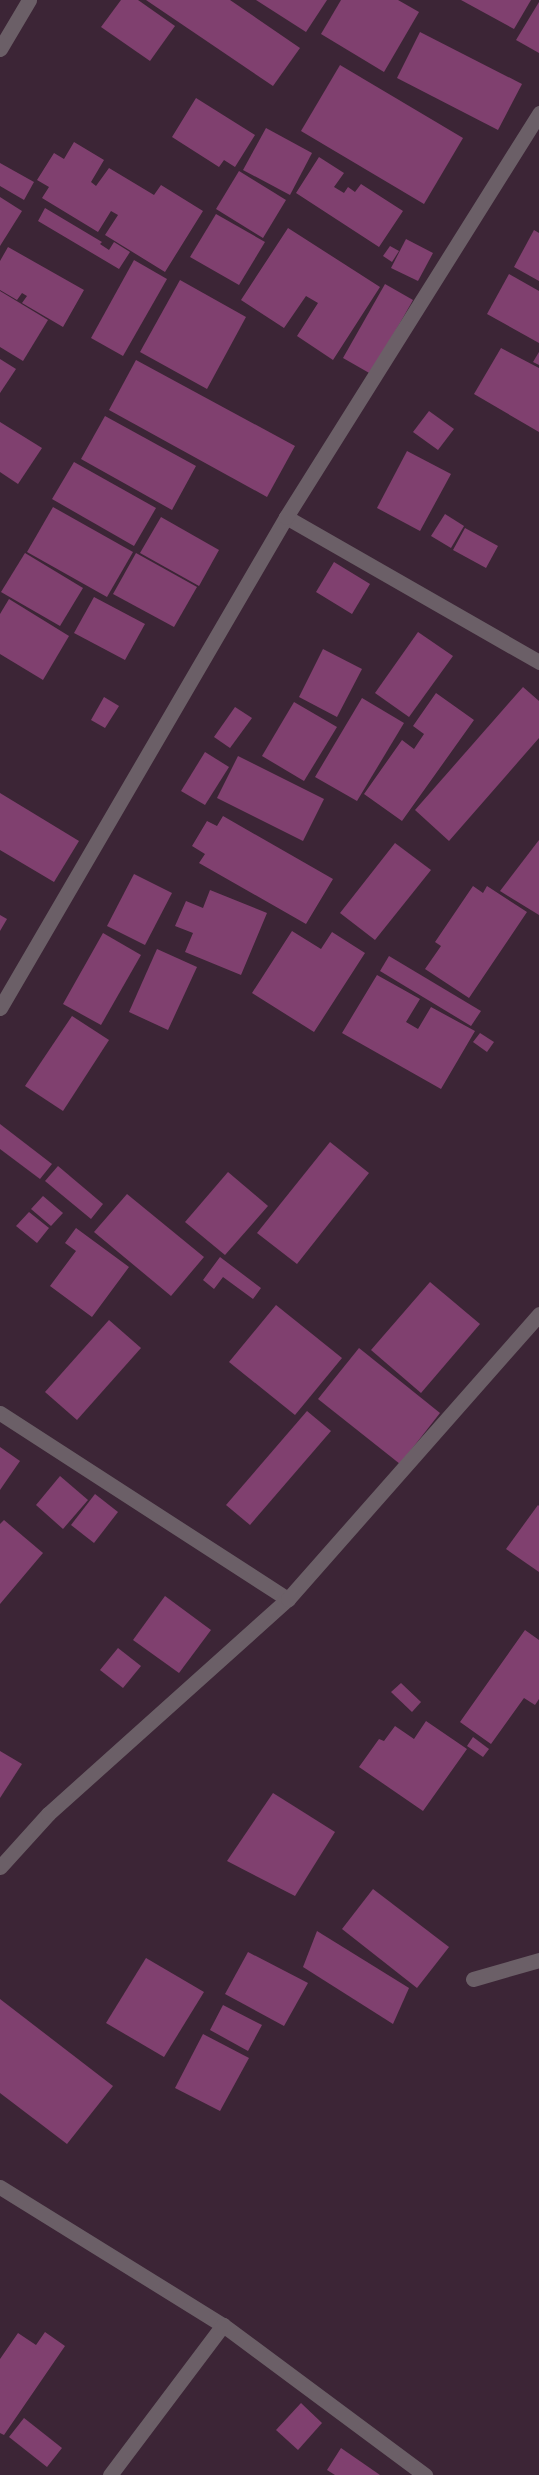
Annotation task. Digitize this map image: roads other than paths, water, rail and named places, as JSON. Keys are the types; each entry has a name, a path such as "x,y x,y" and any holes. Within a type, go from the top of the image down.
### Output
{"street":[{"path":"0,50 28,0"},
{"path":"0,1008 286,517 539,113"},
{"path":"286,517 539,662"},
{"path":"0,1867 48,1814 288,1599 539,1314"},
{"path":"0,1413 288,1599"},
{"path":"473,1979 539,1960"},
{"path":"0,2187 223,2325 424,2475"},
{"path":"110,2475 223,2325"}]}
